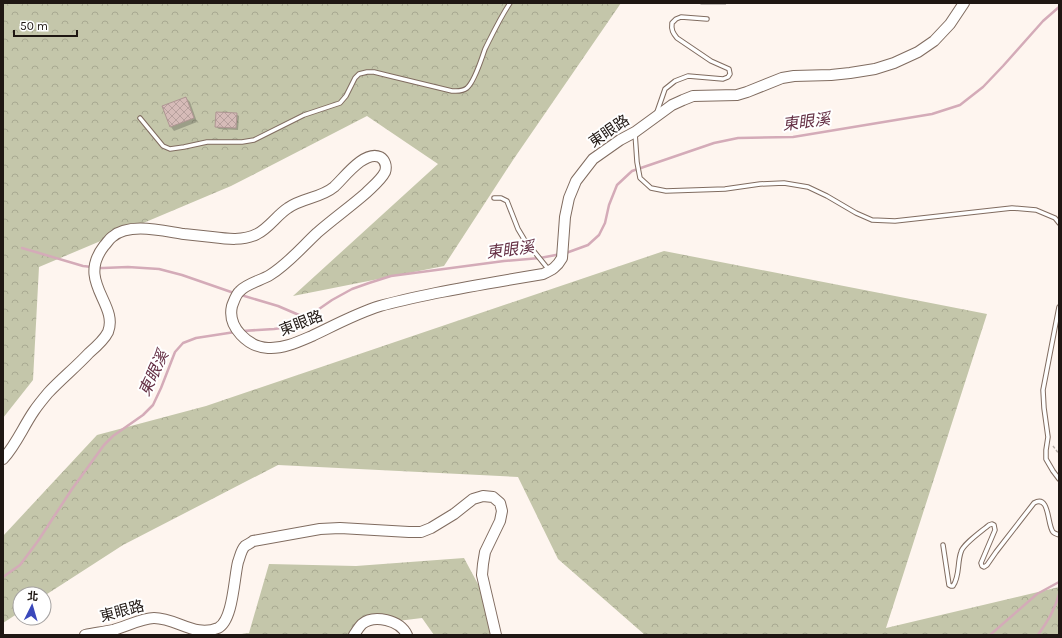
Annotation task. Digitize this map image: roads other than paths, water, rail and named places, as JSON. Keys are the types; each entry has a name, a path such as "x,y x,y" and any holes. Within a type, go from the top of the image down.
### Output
{"street":[{"name":"東眼路","path":"3,459 14,446 35,409 49,392 100,343 107,334 110,322 108,312 95,282 95,263 99,252 112,236 124,230 145,228 227,239 250,237 260,233 285,209 330,190 353,167 365,158 373,156 380,157 385,162 386,167 375,185 315,235 270,276 240,290 234,299 231,311 232,320 243,338 254,345 267,349 282,347 376,307 398,301 543,274 552,270 559,264 562,258 565,217 569,198 576,181 593,159 620,140 635,132 672,105 693,96 737,95 782,78 850,73 876,69 894,63 918,52 934,41 950,24 964,3"},
{"name":"東眼路","path":"86,635 112,630 152,618 160,618 202,632 212,630 220,627 226,622 230,611 240,553 245,546 253,541 320,529 340,528 421,532 431,528 454,514 473,499 483,496 493,497 500,503 502,511 500,521 485,552 482,564 482,575 496,635"},
{"path":"354,635 362,624 374,619 386,620 398,624 407,635"}],"lane":[{"path":"140,118 163,146 170,149 206,142 242,142 254,140 304,115 340,103 346,96 355,78 359,74 367,72 380,73 452,91 460,91 467,88 474,78 495,28 510,3"},
{"path":"656,117 665,90 675,81 688,76 723,80 730,74 729,70 712,61 673,33 672,23 676,19 682,17 707,19"},
{"path":"635,132 637,162 640,178 650,188 666,191 725,189 760,184 784,183 808,187 872,220 895,221 1012,208 1036,210 1055,218 1059,223"},
{"path":"494,198 501,198 507,201 524,239 550,271"},
{"path":"1059,307 1043,390 1048,437 1046,459 1059,479"},
{"path":"943,545 949,585 953,586 957,580 961,551 965,545 989,525 994,525 995,530 981,563 982,566 987,565 1034,503 1038,501 1046,507 1048,519 1053,532 1059,535"}],"waterway":[{"name":"東眼溪","path":"566,253 588,245 599,235 605,223 609,205 617,185 632,171 714,143 738,138 793,137 932,114 960,105 983,87 1043,21 1059,7"},
{"path":"22,248 83,266 92,267"},
{"name":"東眼溪","path":"242,331 289,327 352,289 391,276 504,261 540,258 561,254"},
{"path":"97,268 128,267 159,269 182,275 234,293"},
{"path":"241,295 278,306 306,318"},
{"name":"東眼溪","path":"3,577 20,565 104,445 113,436 143,415 153,405 175,352 183,343 196,338 235,332"},
{"path":"990,635 1037,594 1059,582"},
{"path":"1038,635 1048,621 1059,594"}]}
